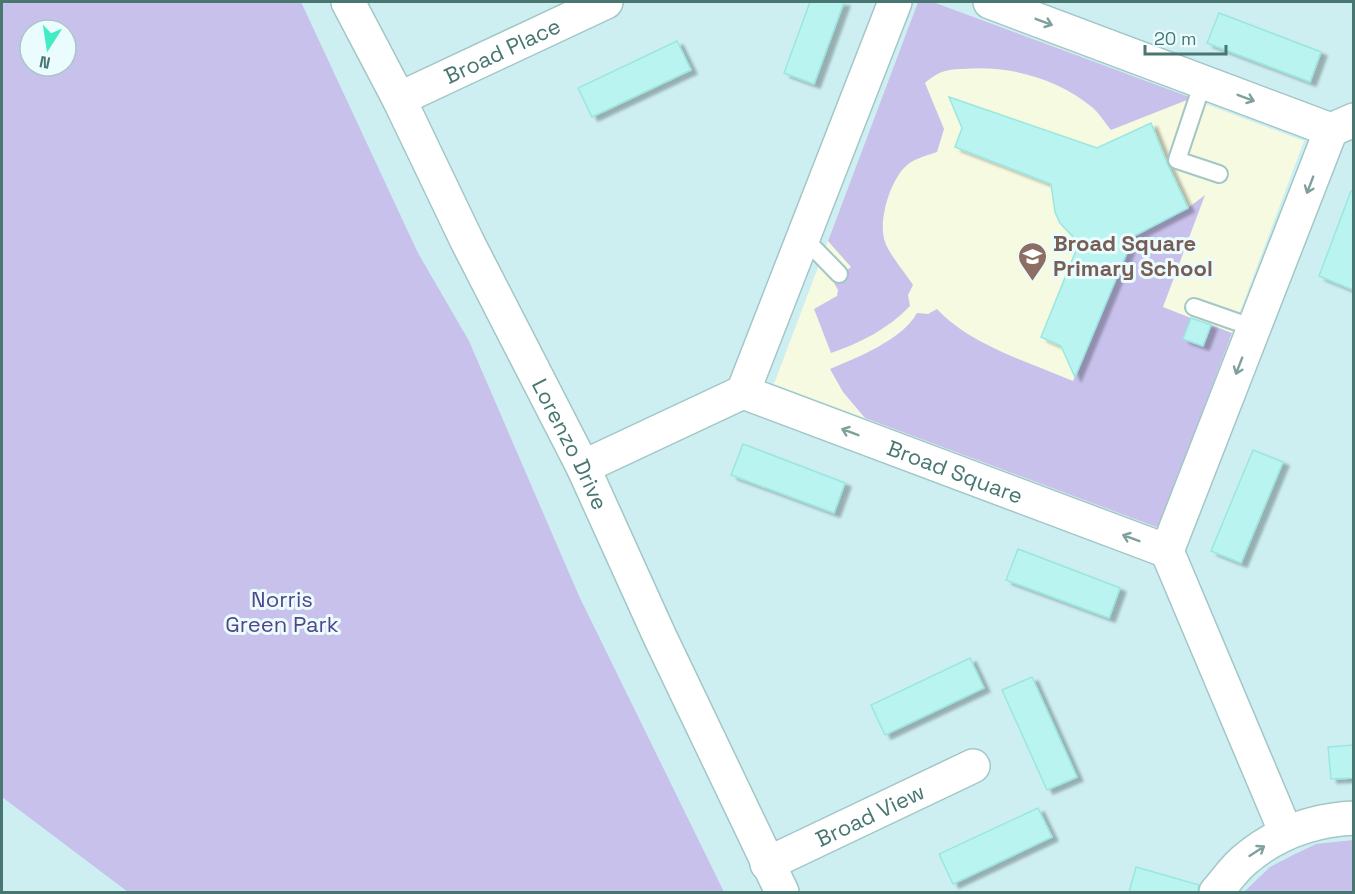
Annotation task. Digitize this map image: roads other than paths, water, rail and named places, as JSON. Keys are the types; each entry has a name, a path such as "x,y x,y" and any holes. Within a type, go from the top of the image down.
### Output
{"street":[{"name":"Lorenzo Drive","path":"348,2 583,467 782,892"},
{"name":"Broad Place","path":"399,99 606,2"},
{"path":"583,467 743,393 895,2"},
{"path":"990,2 1203,82 1342,125 1254,328 1167,551 1286,833"},
{"name":"Broad Square","path":"743,393 1167,551"},
{"name":"Broad View","path":"767,864 973,766"},
{"path":"1216,892 1246,858 1286,833 1327,820 1353,818"}],"lane":[{"path":"1203,82 1178,160 1220,174"},
{"path":"803,237 838,274"},
{"path":"1194,307 1254,328"}],"place":[{"name":"Broad Square Primary School","path":"1032,282"}],"park label":[{"name":"Norris Green Park","path":"282,612"}]}
